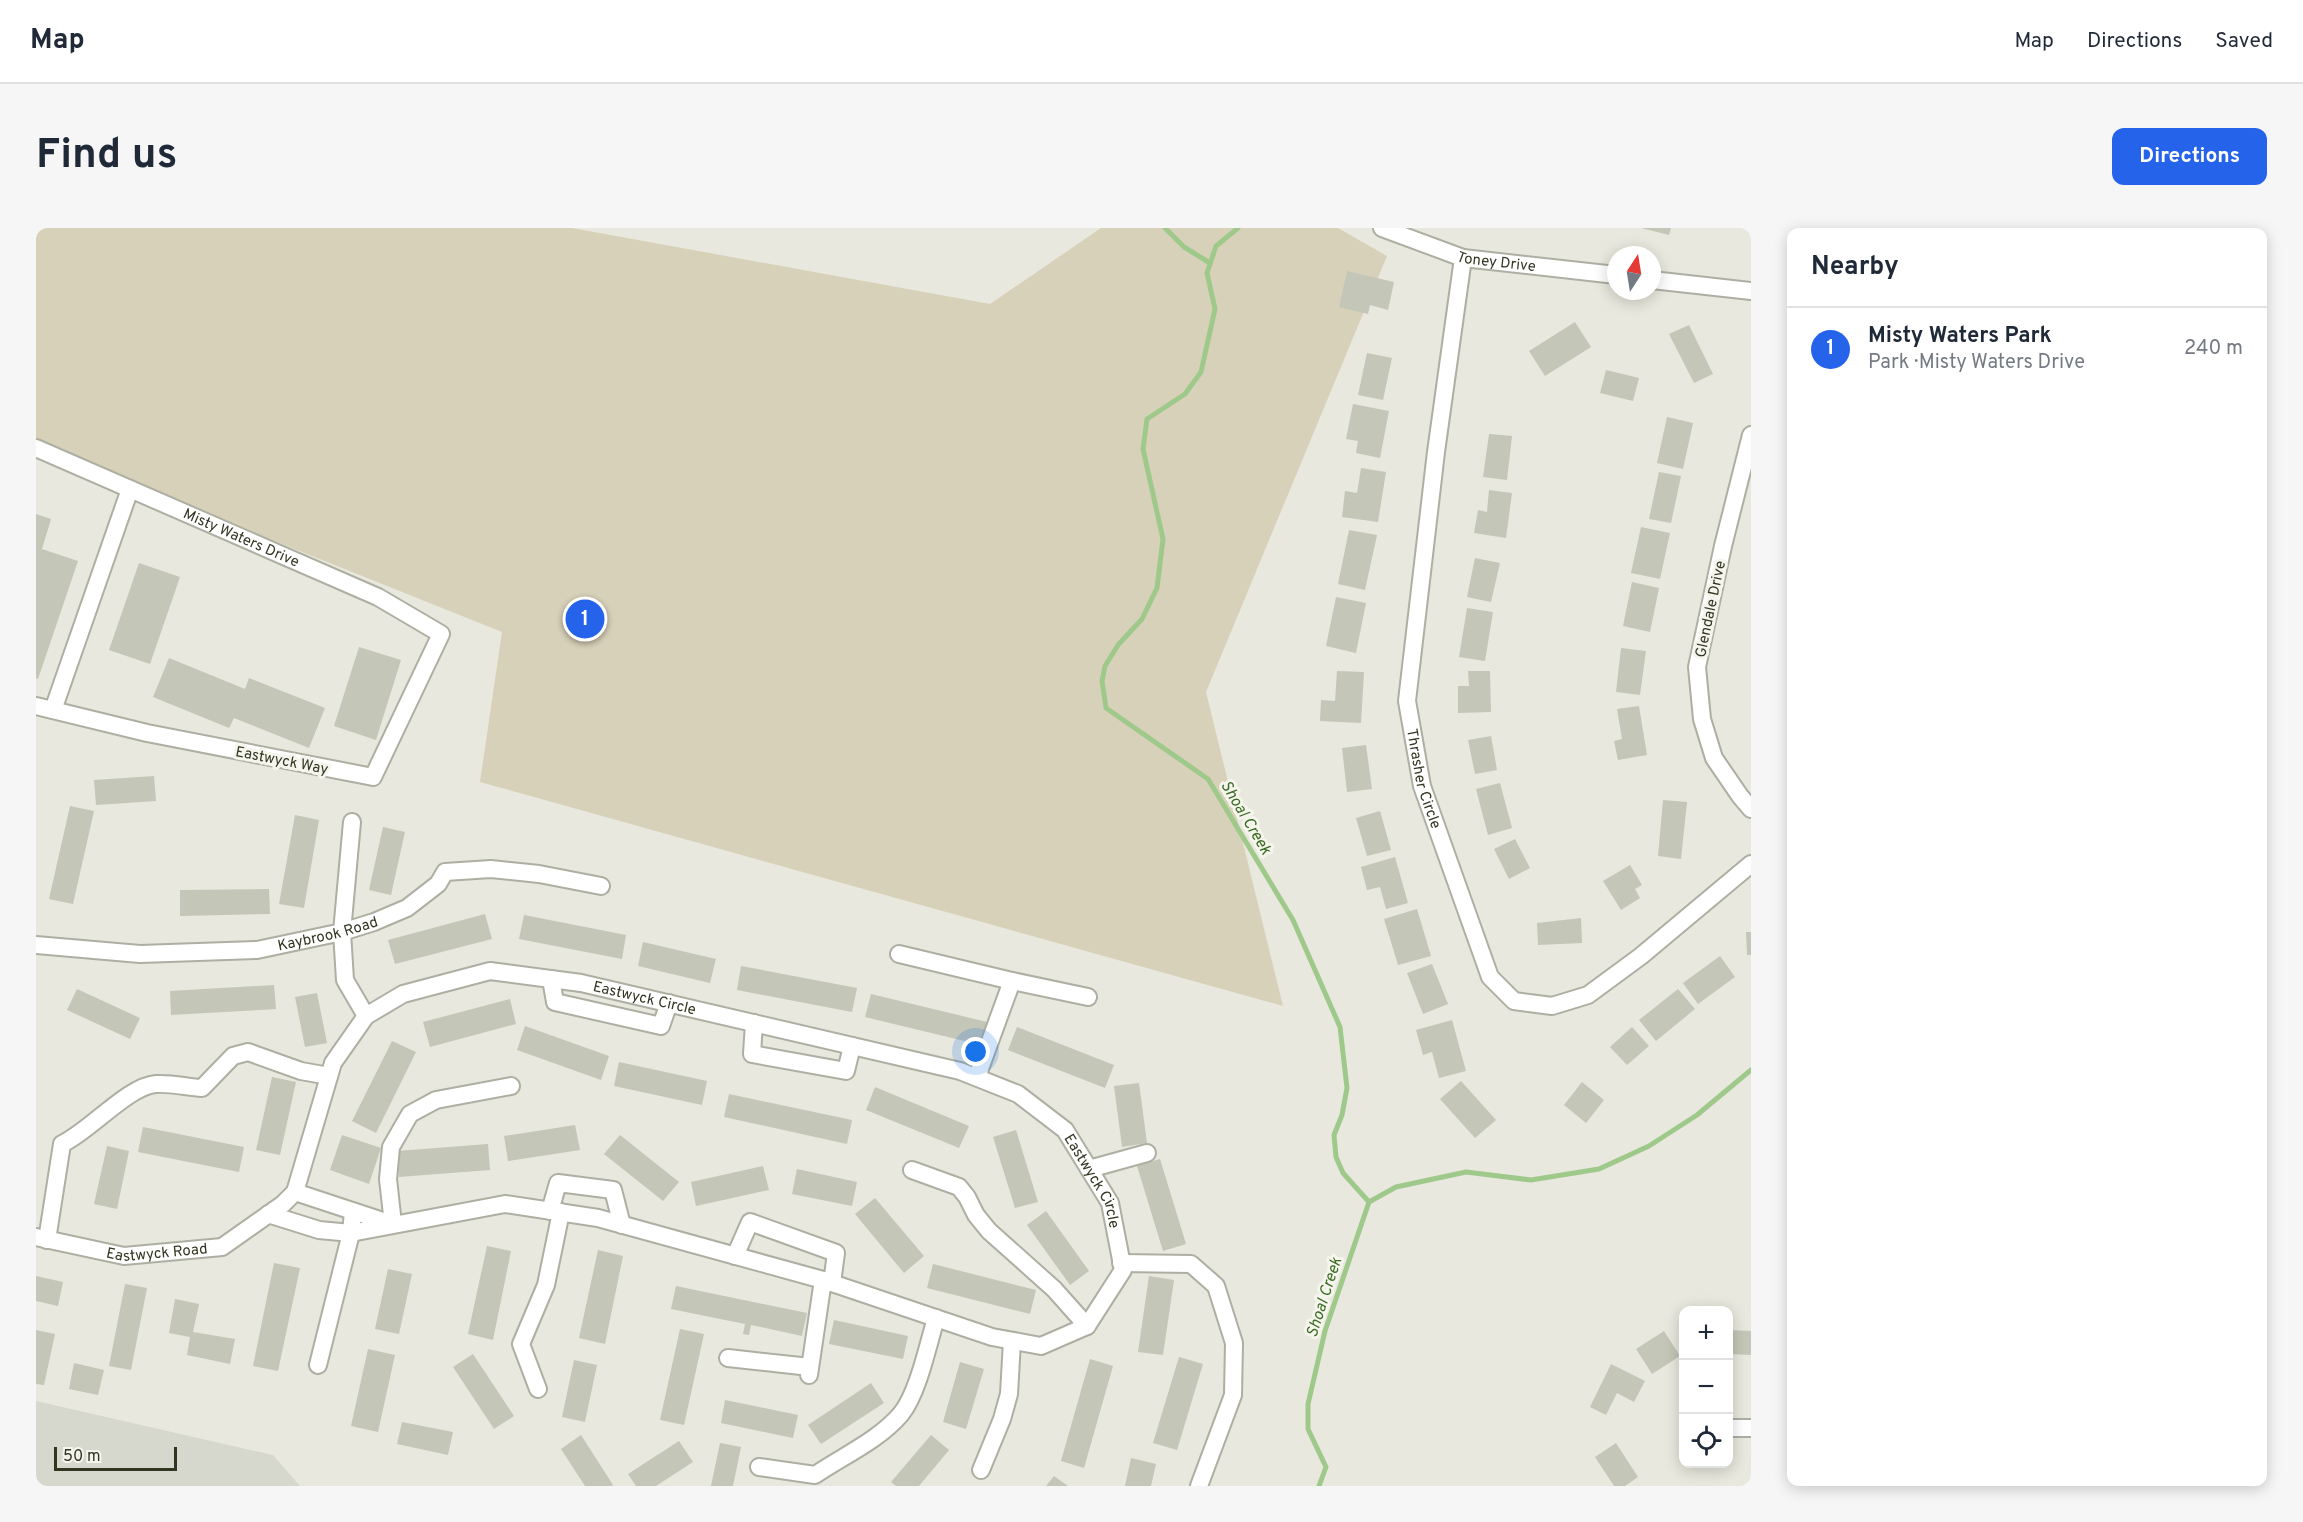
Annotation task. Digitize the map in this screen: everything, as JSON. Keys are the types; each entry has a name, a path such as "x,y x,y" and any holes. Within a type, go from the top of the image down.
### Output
{"street":[{"name":"Toney Drive","path":"1382,228 1463,258 1607,274"},
{"name":"Thrasher Circle","path":"1463,258 1436,452 1407,701 1422,786 1490,977 1514,1001 1552,1006 1588,995 1641,956 1751,864"},
{"path":"1661,281 1751,291"},
{"name":"Glendale Drive","path":"1751,435 1723,546 1698,667 1702,719 1714,758 1751,809"},
{"name":"Misty Waters Drive","path":"36,448 378,597 441,634"},
{"path":"53,710 130,489"},
{"name":"Eastwyck Way","path":"36,706 147,733 373,777 441,634"},
{"path":"352,822 342,932 345,980 366,1016"},
{"name":"Kaybrook Road","path":"36,945 140,954 256,950 342,932 374,922 407,908 438,884 445,872 491,869 539,874 601,886"},
{"path":"899,954 1088,997"},
{"name":"Eastwyck Circle","path":"295,1192 333,1063 366,1016 403,994 490,971 581,983 669,1003 960,1071 1018,1094 1065,1130 1110,1203 1121,1263"},
{"path":"551,979 555,1002 661,1026 669,1003"},
{"path":"977,1077 1012,981"},
{"path":"754,1023 753,1054 846,1071 852,1046"},
{"path":"41,1239 63,1144 76,1138 137,1091 154,1084 202,1088 233,1056 248,1052 301,1071 329,1076"},
{"path":"393,1224 388,1179 391,1147 410,1113 436,1100 511,1086"},
{"path":"1089,1169 1147,1153"},
{"path":"912,1170 959,1187 989,1231 1054,1289 1087,1326"},
{"path":"538,1389 521,1344 546,1285 558,1184 613,1190 622,1225"},
{"path":"295,1192 393,1224"},
{"name":"Eastwyck Road","path":"41,1239 124,1256 222,1247 284,1204 295,1192"},
{"path":"268,1215 319,1230 351,1233 505,1204 598,1218 827,1281 992,1337 1041,1346 1087,1326 1123,1270 1121,1263 1191,1264 1216,1286 1234,1342 1233,1395 1199,1486"},
{"path":"318,1365 351,1233 353,1212"},
{"path":"728,1358 809,1371 827,1281 836,1253 750,1222 735,1256"},
{"path":"759,1467 815,1475 877,1435 902,1413 917,1382 936,1318"},
{"path":"981,1470 1002,1419 1009,1394 1012,1341"},
{"path":"1733,1428 1751,1428"}],"shaded area":[{"path":"36,228 572,228 990,304 1101,228 1338,228 1387,256 1206,692 1283,1006 480,782 502,632 147,490 36,443"},
{"path":"36,1401 273,1455 300,1486 36,1486"}],"building":[{"path":"1641,228 1671,228 1669,235"},
{"path":"1347,271 1394,282 1388,310 1370,305 1368,314 1339,307"},
{"path":"1575,322 1591,347 1545,376 1529,351"},
{"path":"1689,325 1713,374 1694,383 1669,334"},
{"path":"1367,353 1392,358 1383,400 1358,395"},
{"path":"1606,370 1639,378 1633,401 1600,393"},
{"path":"1353,404 1389,411 1380,458 1356,453 1358,441 1346,439"},
{"path":"1667,417 1693,423 1683,469 1657,463"},
{"path":"1489,434 1512,436 1507,480 1483,477"},
{"path":"1361,468 1386,472 1378,522 1342,517 1345,491 1357,493"},
{"path":"1659,472 1681,476 1671,523 1649,519"},
{"path":"1489,490 1512,493 1506,538 1474,533 1478,510 1487,512"},
{"path":"36,514 51,519 42,549 78,561 38,679 36,678"},
{"path":"1641,527 1670,533 1660,579 1631,573"},
{"path":"1349,530 1377,535 1365,590 1338,584"},
{"path":"1475,558 1500,563 1491,602 1467,597"},
{"path":"139,563 180,577 150,664 109,650"},
{"path":"1632,582 1659,588 1650,632 1623,626"},
{"path":"1336,597 1366,603 1356,653 1326,646"},
{"path":"1467,608 1493,612 1485,661 1459,657"},
{"path":"359,647 401,660 376,740 334,726"},
{"path":"1621,648 1646,651 1640,695 1616,692"},
{"path":"169,658 245,689 249,678 325,708 309,748 234,718 229,728 153,697"},
{"path":"1337,671 1364,672 1361,723 1320,721 1321,700 1335,701"},
{"path":"1468,671 1490,671 1491,712 1458,713 1458,686 1469,686"},
{"path":"1639,706 1647,755 1618,760 1614,741 1622,739 1617,709"},
{"path":"1491,736 1497,770 1475,774 1468,740"},
{"path":"1366,745 1372,789 1347,792 1342,748"},
{"path":"154,776 156,801 96,805 94,780"},
{"path":"1500,783 1512,828 1488,835 1476,789"},
{"path":"1663,800 1687,802 1681,859 1658,856"},
{"path":"70,806 94,811 73,904 49,899"},
{"path":"1380,811 1391,850 1367,856 1356,818"},
{"path":"295,815 319,820 304,908 279,904"},
{"path":"383,827 405,832 391,895 369,890"},
{"path":"1515,839 1530,868 1509,879 1494,849"},
{"path":"1395,857 1408,903 1386,909 1380,887 1367,890 1361,867"},
{"path":"1630,865 1642,885 1635,889 1640,898 1621,910 1603,881"},
{"path":"269,889 270,914 180,916 180,890"},
{"path":"1417,909 1431,956 1398,965 1384,919"},
{"path":"485,914 492,939 395,964 388,940"},
{"path":"524,915 626,935 622,959 519,939"},
{"path":"1581,918 1582,943 1538,945 1537,923"},
{"path":"1746,932 1751,932 1751,955 1747,955"},
{"path":"643,942 716,959 710,983 638,966"},
{"path":"1720,956 1735,977 1698,1004 1683,983"},
{"path":"1432,964 1448,1004 1423,1014 1407,973"},
{"path":"741,966 857,988 852,1012 737,990"},
{"path":"274,985 276,1009 171,1015 170,991"},
{"path":"77,989 140,1018 130,1039 67,1010"},
{"path":"1678,989 1695,1009 1656,1041 1639,1020"},
{"path":"317,993 327,1043 305,1047 295,997"},
{"path":"871,994 987,1022 981,1045 865,1017"},
{"path":"510,999 516,1024 430,1047 423,1022"},
{"path":"1452,1020 1466,1071 1439,1078 1432,1052 1423,1055 1416,1030"},
{"path":"525,1026 609,1056 601,1080 517,1050"},
{"path":"1017,1027 1114,1065 1105,1088 1008,1050"},
{"path":"1632,1027 1649,1046 1627,1065 1610,1047"},
{"path":"392,1041 416,1052 376,1133 352,1121"},
{"path":"619,1062 707,1081 702,1105 614,1086"},
{"path":"272,1077 296,1082 280,1155 256,1150"},
{"path":"1461,1081 1496,1120 1475,1138 1440,1099"},
{"path":"1582,1082 1604,1100 1586,1123 1564,1105"},
{"path":"1139,1083 1147,1143 1122,1147 1114,1086"},
{"path":"875,1087 969,1126 959,1148 866,1110"},
{"path":"729,1094 852,1120 847,1144 724,1117"},
{"path":"575,1125 580,1150 508,1161 504,1136"},
{"path":"143,1127 244,1147 239,1172 138,1152"},
{"path":"1016,1130 1038,1202 1015,1208 993,1137"},
{"path":"342,1135 381,1148 369,1184 330,1170"},
{"path":"620,1135 679,1182 663,1201 604,1154"},
{"path":"488,1144 490,1170 399,1177 397,1151"},
{"path":"107,1146 129,1151 117,1209 94,1204"},
{"path":"1160,1159 1186,1244 1163,1251 1137,1166"},
{"path":"763,1166 769,1190 696,1206 691,1182"},
{"path":"797,1169 857,1182 852,1206 792,1194"},
{"path":"875,1198 924,1256 904,1273 855,1214"},
{"path":"1046,1211 1089,1271 1070,1285 1027,1225"},
{"path":"487,1246 511,1251 493,1340 468,1334"},
{"path":"598,1250 623,1256 605,1344 579,1338"},
{"path":"274,1263 300,1268 278,1371 253,1366"},
{"path":"933,1264 1036,1290 1030,1314 927,1288"},
{"path":"388,1269 412,1274 399,1334 375,1329"},
{"path":"36,1276 63,1282 58,1306 36,1301"},
{"path":"1149,1276 1174,1280 1163,1355 1138,1352"},
{"path":"125,1284 147,1288 131,1370 109,1366"},
{"path":"676,1286 807,1313 802,1336 751,1325 749,1335 743,1334 745,1324 671,1309"},
{"path":"175,1299 199,1304 193,1332 235,1339 230,1364 187,1355 190,1337 169,1333"},
{"path":"834,1320 908,1336 903,1359 829,1344"},
{"path":"680,1329 704,1334 684,1425 660,1420"},
{"path":"36,1330 55,1334 44,1385 36,1384"},
{"path":"1733,1330 1751,1331 1751,1355 1733,1354"},
{"path":"1664,1331 1679,1357 1652,1374 1636,1349"},
{"path":"368,1349 395,1355 378,1432 351,1426"},
{"path":"473,1354 514,1416 494,1429 453,1367"},
{"path":"1179,1357 1203,1364 1177,1450 1153,1443"},
{"path":"1090,1359 1113,1366 1084,1468 1061,1461"},
{"path":"574,1360 597,1365 585,1422 562,1417"},
{"path":"960,1362 984,1369 966,1429 943,1422"},
{"path":"74,1363 104,1370 98,1395 69,1389"},
{"path":"1611,1364 1645,1381 1634,1402 1617,1393 1606,1415 1590,1407"},
{"path":"871,1383 884,1403 821,1444 808,1425"},
{"path":"725,1400 798,1415 793,1438 721,1423"},
{"path":"402,1422 453,1432 448,1455 397,1444"},
{"path":"581,1435 613,1485 585,1486 561,1449"},
{"path":"931,1435 949,1450 919,1486 896,1486 891,1482"},
{"path":"679,1441 693,1462 656,1486 636,1486 628,1474"},
{"path":"720,1443 741,1447 733,1486 711,1486"},
{"path":"1616,1443 1638,1477 1625,1486 1614,1486 1595,1457"},
{"path":"1131,1458 1156,1464 1151,1486 1125,1486"},
{"path":"1054,1476 1068,1486 1046,1486"}],"waterway":[{"path":"1165,228 1184,247 1210,263"},
{"name":"Shoal Creek","path":"1238,228 1216,246 1207,273 1215,309 1201,372 1185,394 1147,419 1143,449 1163,539 1157,588 1142,619 1118,645 1105,666 1102,681 1106,708 1208,779 1293,920 1340,1027 1347,1088 1342,1115 1334,1135 1336,1157 1343,1173 1369,1202"},
{"path":"1369,1202 1396,1187 1466,1172 1531,1180 1599,1169 1649,1146 1697,1115 1751,1070"},
{"name":"Shoal Creek","path":"1319,1486 1326,1467 1308,1429 1308,1404 1325,1331 1369,1202"}],"place":[{"name":"Misty Waters Park","path":"585,619"}]}
